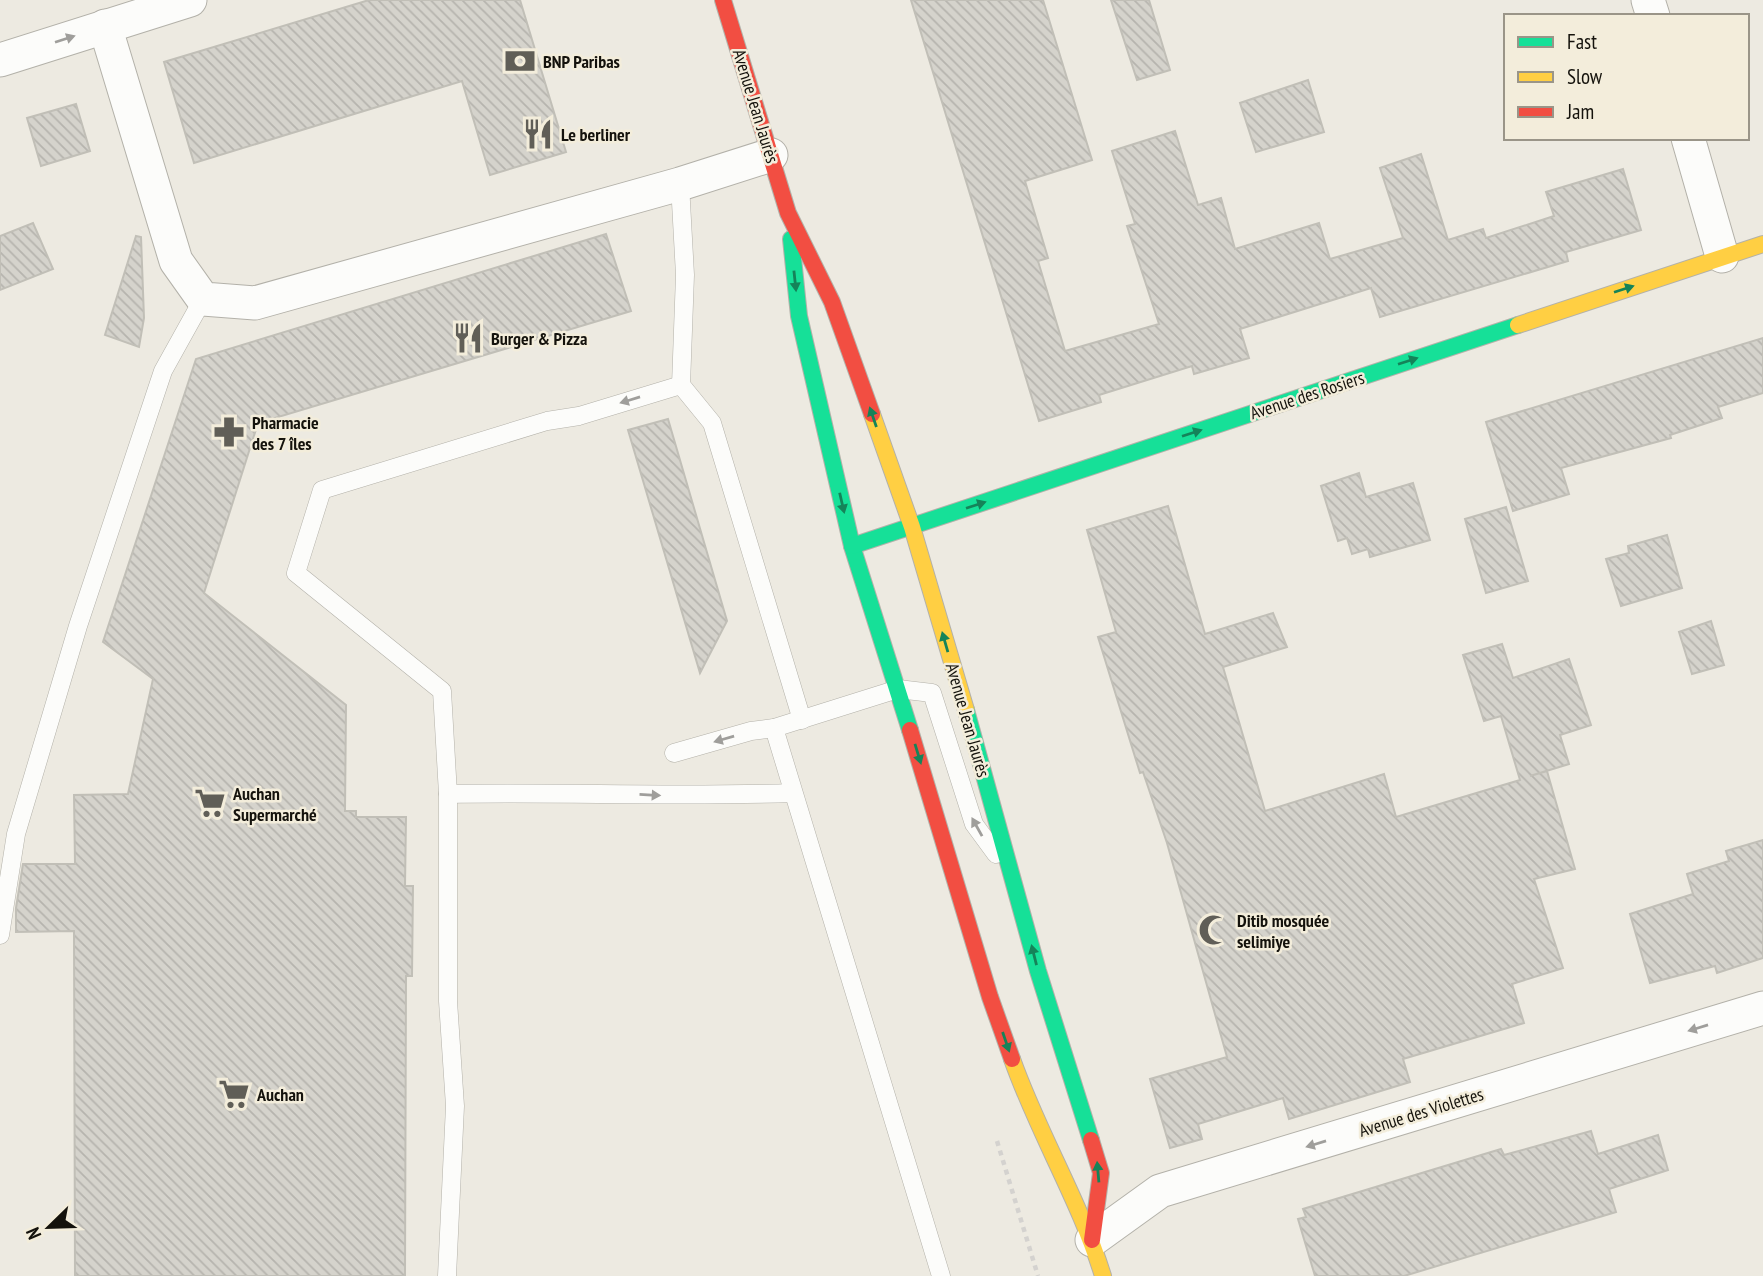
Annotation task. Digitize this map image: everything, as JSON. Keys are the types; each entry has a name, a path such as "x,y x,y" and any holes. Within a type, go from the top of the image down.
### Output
{"main road":[{"name":"Avenue Jean Jaurès","path":"723,0 788,213 832,302 912,527 1016,883 1038,971 1101,1173 1091,1240"},
{"name":"Avenue Jean Jaurès","path":"788,213 799,316 852,546 898,689 990,997 1024,1094 1091,1240 1102,1276"},
{"name":"Avenue des Rosiers","path":"852,546 1763,244"}],"street":[{"path":"0,60 190,0"},
{"path":"105,26 176,261 203,299 255,303 680,184 771,155"},
{"path":"1689,140 1722,256"},
{"name":"Avenue des Violettes","path":"1091,1240 1160,1191 1763,1008"}],"lane":[{"path":"680,184 685,275 681,384 712,423 802,720"},
{"path":"0,935 16,834 78,626 163,371 203,299"},
{"path":"447,1276 455,1105 448,1001 448,793 442,691 296,573 322,490 548,421 579,416 681,384"},
{"path":"674,753 751,731 775,728 898,689 932,693 974,824 1016,883"},
{"path":"775,728 942,1276"},
{"path":"448,793 582,792 688,797 793,793"}],"building":[{"path":"369,0 520,0 566,152 490,175 462,81 194,163 164,62"},
{"path":"911,0 1043,0 1092,160 1025,181 1048,258 1038,261 1065,351 1159,324 1127,226 1135,224 1112,151 1175,131 1198,205 1221,198 1235,249 1319,223 1330,259 1403,238 1380,168 1421,154 1448,240 1483,229 1486,238 1554,216 1546,192 1623,169 1641,230 1566,252 1568,261 1380,317 1371,288 1240,329 1249,358 1194,374 1192,366 1099,395 1101,402 1039,421"},
{"path":"1111,0 1149,0 1170,70 1137,80"},
{"path":"1308,80 1324,132 1256,152 1240,103"},
{"path":"76,104 90,151 41,166 27,118"},
{"path":"33,223 53,269 0,290 0,236"},
{"name":"Auchan Supermarché","path":"606,234 631,311 258,423 204,593 346,705 345,811 356,811 356,817 406,817 405,886 413,886 412,976 406,976 405,1276 75,1276 74,931 16,932 16,908 23,864 75,864 74,795 128,794 153,679 103,642 196,359"},
{"path":"136,236 141,237 144,318 139,347 105,335"},
{"path":"1763,338 1763,393 1718,407 1722,418 1670,435 1671,438 1561,468 1569,494 1513,511 1486,422"},
{"path":"668,419 727,621 700,673 628,430"},
{"path":"1359,473 1366,497 1413,483 1430,540 1370,557 1368,549 1352,554 1347,538 1338,541 1321,486"},
{"path":"1168,506 1205,634 1273,613 1287,647 1223,667 1265,811 1384,774 1396,817 1520,780 1501,716 1484,721 1463,655 1502,644 1513,678 1569,659 1591,725 1560,735 1569,764 1530,776 1547,771 1575,869 1534,879 1563,968 1512,984 1524,1023 1403,1059 1410,1082 1289,1119 1283,1098 1198,1124 1202,1139 1170,1148 1150,1079 1227,1057 1167,843 1143,772 1140,773 1098,637 1116,632 1087,530"},
{"path":"1506,507 1528,581 1486,593 1465,519"},
{"path":"1667,535 1682,588 1621,606 1606,559 1629,553 1628,546"},
{"path":"1711,621 1724,665 1692,674 1679,632"},
{"path":"1763,840 1763,958 1717,973 1715,966 1650,983 1630,914 1693,894 1687,874 1729,861 1726,851"},
{"path":"1591,1131 1598,1154 1658,1135 1668,1170 1609,1189 1616,1212 1404,1276 1315,1276 1298,1219 1306,1217 1303,1209 1501,1149 1504,1155"}],"traffic: fast":[{"path":"791,239 799,316 852,546 910,730"},
{"path":"852,546 1518,325"},
{"path":"966,710 1038,971 1091,1140"}],"traffic: slow":[{"path":"1518,325 1763,244"},
{"path":"872,414 912,527 966,710"},
{"path":"1012,1059 1083,1221 1103,1276"}],"traffic: jam":[{"path":"723,0 788,213 832,302 872,414"},
{"path":"910,730 990,997 1012,1059"},
{"path":"1091,1140 1101,1173 1092,1240"}],"place":[{"name":"BNP Paribas","path":"520,61"},
{"name":"Le berliner","path":"538,134"},
{"name":"Burger & Pizza","path":"468,338"},
{"name":"Pharmacie des 7 îles","path":"229,432"},
{"name":"Auchan Supermarché","path":"210,803"},
{"name":"Ditib mosquée selimiye","path":"1214,930"},
{"name":"Auchan","path":"234,1094"}]}
